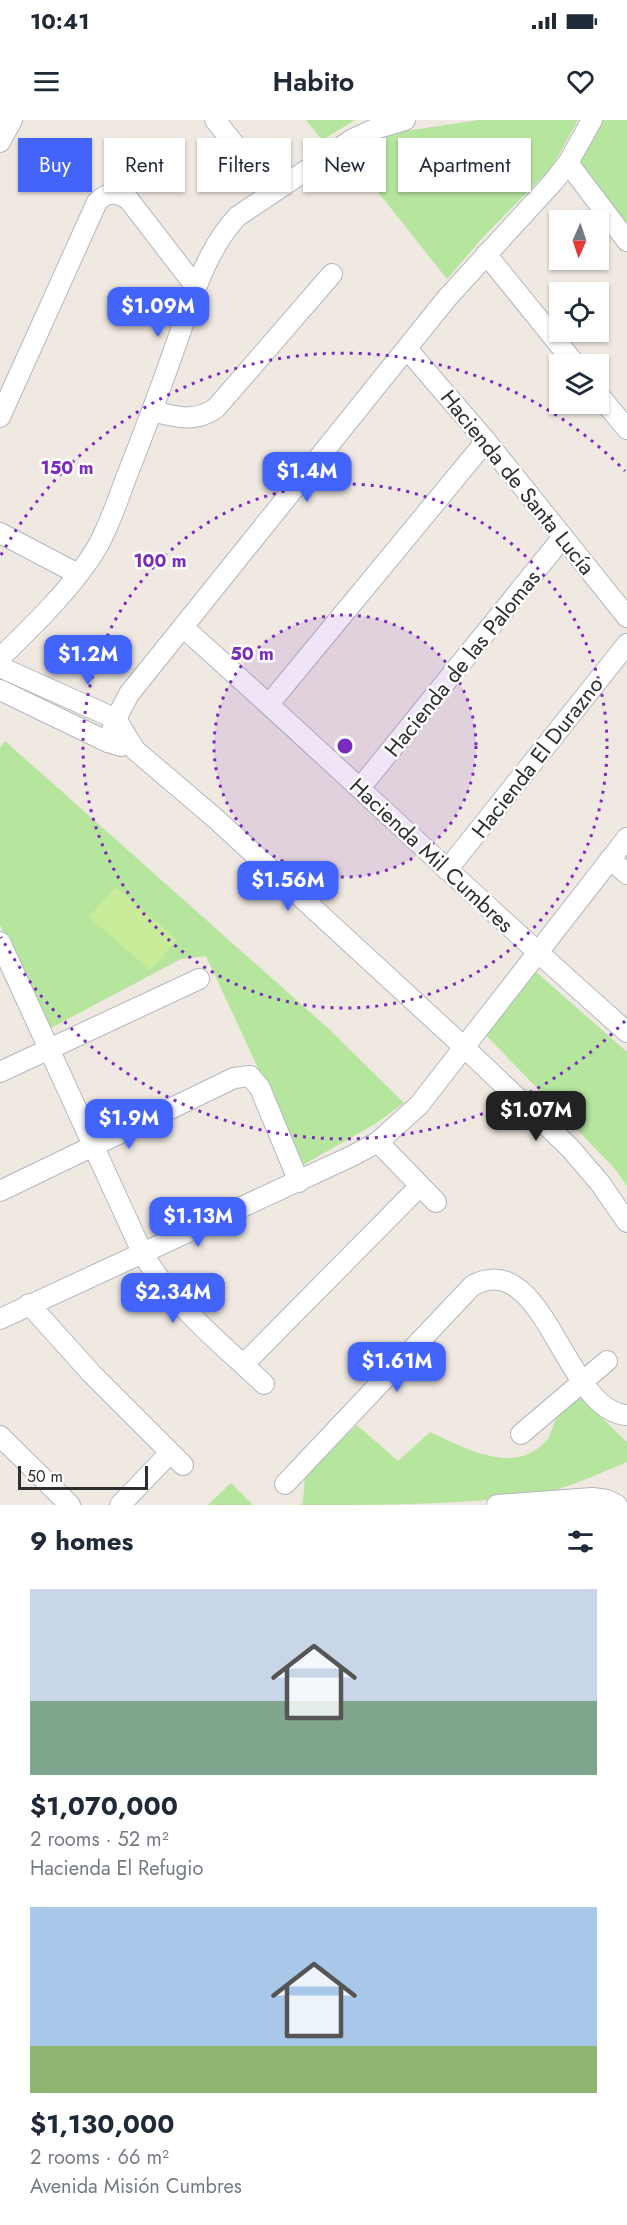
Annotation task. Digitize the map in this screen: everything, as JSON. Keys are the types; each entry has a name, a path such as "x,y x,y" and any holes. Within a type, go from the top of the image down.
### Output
{"street":[{"path":"0,142 12,120"},
{"path":"215,120 229,138"},
{"path":"0,658 27,632 96,550 152,411 196,287 222,234 237,216 353,140 375,129 405,120"},
{"path":"108,742 116,719 129,694 447,298 554,181 568,163 592,120"},
{"path":"568,163 627,241"},
{"path":"0,417 97,202 104,195 112,193 129,200 196,287"},
{"path":"486,254 567,354"},
{"path":"152,411 191,419 205,415 216,408 332,274"},
{"name":"Hacienda de Santa Lucía","path":"407,349 486,441 627,617"},
{"path":"609,407 627,429"},
{"path":"269,704 486,441"},
{"path":"0,533 78,574"},
{"name":"Hacienda de las Palomas","path":"360,788 563,537"},
{"name":"Hacienda Mil Cumbres","path":"184,628 627,1032"},
{"name":"Hacienda El Durazno","path":"447,870 627,644"},
{"path":"0,667 116,719 135,750 216,819 570,1148 600,1183 627,1222"},
{"path":"0,690 108,742 135,750"},
{"path":"0,1319 299,1182 378,1142 419,1104 465,1048 627,838"},
{"path":"610,859 627,874"},
{"path":"0,942 154,1274 167,1290 264,1384"},
{"path":"0,1072 199,979"},
{"path":"0,1191 234,1078 250,1076 260,1088 299,1182"},
{"path":"378,1142 436,1202"},
{"path":"244,1364 420,1186"},
{"path":"285,1484 472,1286 484,1279 497,1278 508,1281 519,1288 537,1310 582,1380 602,1404 611,1411 627,1415"},
{"path":"29,1304 91,1373 177,1459 120,1505"},
{"path":"521,1434 607,1360"},
{"path":"0,1436 70,1505"},
{"path":"497,1505 592,1498 607,1500 617,1505"}],"green space":[{"path":"306,120 355,120 325,138 320,138"},
{"path":"479,120 578,120 552,167 531,188 531,138 398,138 398,192 527,192 486,234 447,279 378,192 386,192 386,138 377,138 385,134"},
{"path":"603,120 627,120 627,223 579,163"},
{"path":"5,741 330,1030 404,1103 375,1124 303,1165 206,956 181,959 51,1028 0,925 0,748"},
{"path":"116,887 177,940 150,970 89,917"},
{"path":"535,971 627,1052 627,1186 615,1169 483,1032"},
{"path":"580,1397 627,1442 627,1462 569,1486 533,1495 446,1503 300,1505 303,1502 305,1475 357,1425 398,1461 430,1432 490,1456 520,1457 534,1451 547,1440 558,1416"},
{"path":"231,1483 253,1505 208,1505"}]}
